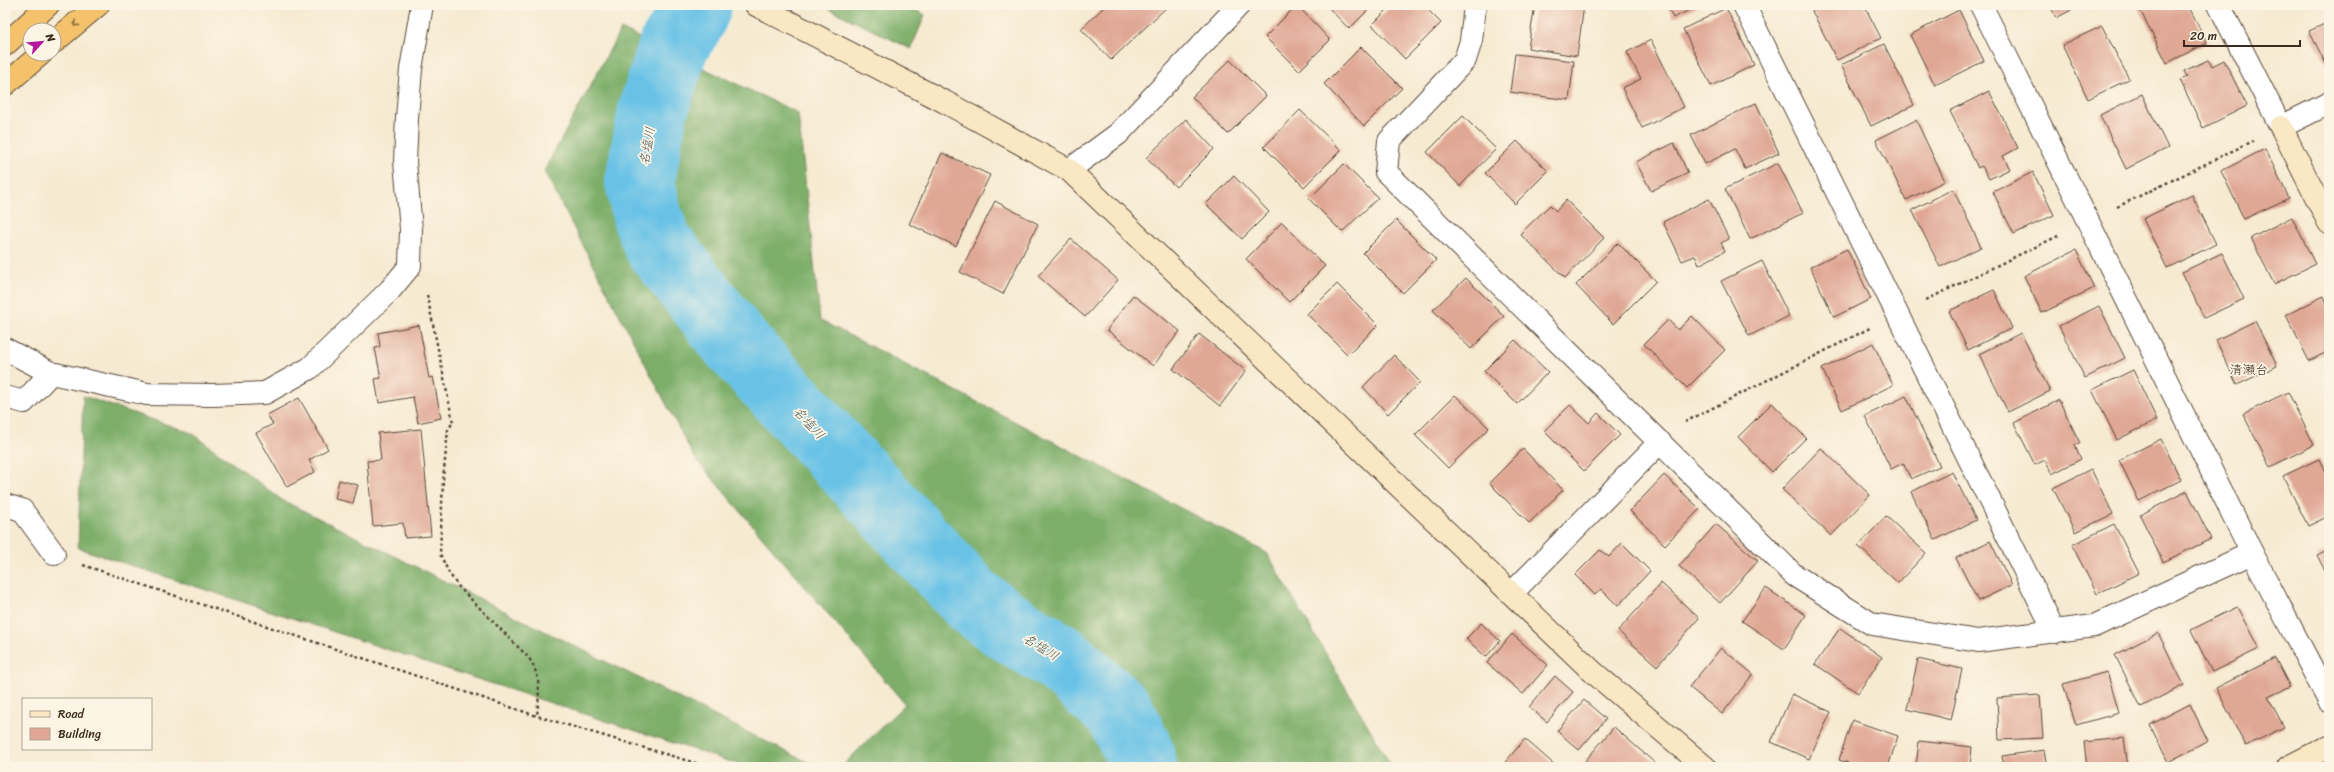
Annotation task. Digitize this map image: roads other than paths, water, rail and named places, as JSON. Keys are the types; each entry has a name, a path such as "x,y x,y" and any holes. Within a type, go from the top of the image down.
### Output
{"highway":[{"path":"5,45 48,5"},
{"path":"62,35 98,5"},
{"path":"5,85 32,62"}],"street":[{"path":"5,349 51,373 147,394 212,395 265,393 310,368 390,290 410,266 411,229 405,162 407,118 411,69 422,5"},
{"path":"756,5 945,102 1069,170 1593,672 1704,767"},
{"path":"1069,170 1118,134 1239,5"},
{"path":"1475,5 1471,41 1465,60 1389,141 1386,172 1794,575 1872,624 1978,640 2055,632 2094,626 2252,553"},
{"path":"1744,5 2055,632"},
{"path":"1981,5 2252,553 2329,701"},
{"path":"2219,5 2329,224"},
{"path":"2281,128 2329,102"},
{"path":"5,397 24,402 51,373"},
{"path":"1512,593 1660,442"},
{"path":"5,505 22,510 54,554"},
{"path":"2288,767 2329,746"}],"waterway":[{"name":"名塩川","path":"697,5 690,21 674,45 653,110 640,181 647,216 658,244 737,345 973,601 1007,626 1061,659 1119,711 1139,752 1141,767"}],"district":[{"name":"清瀬台","path":"2249,369"}]}
